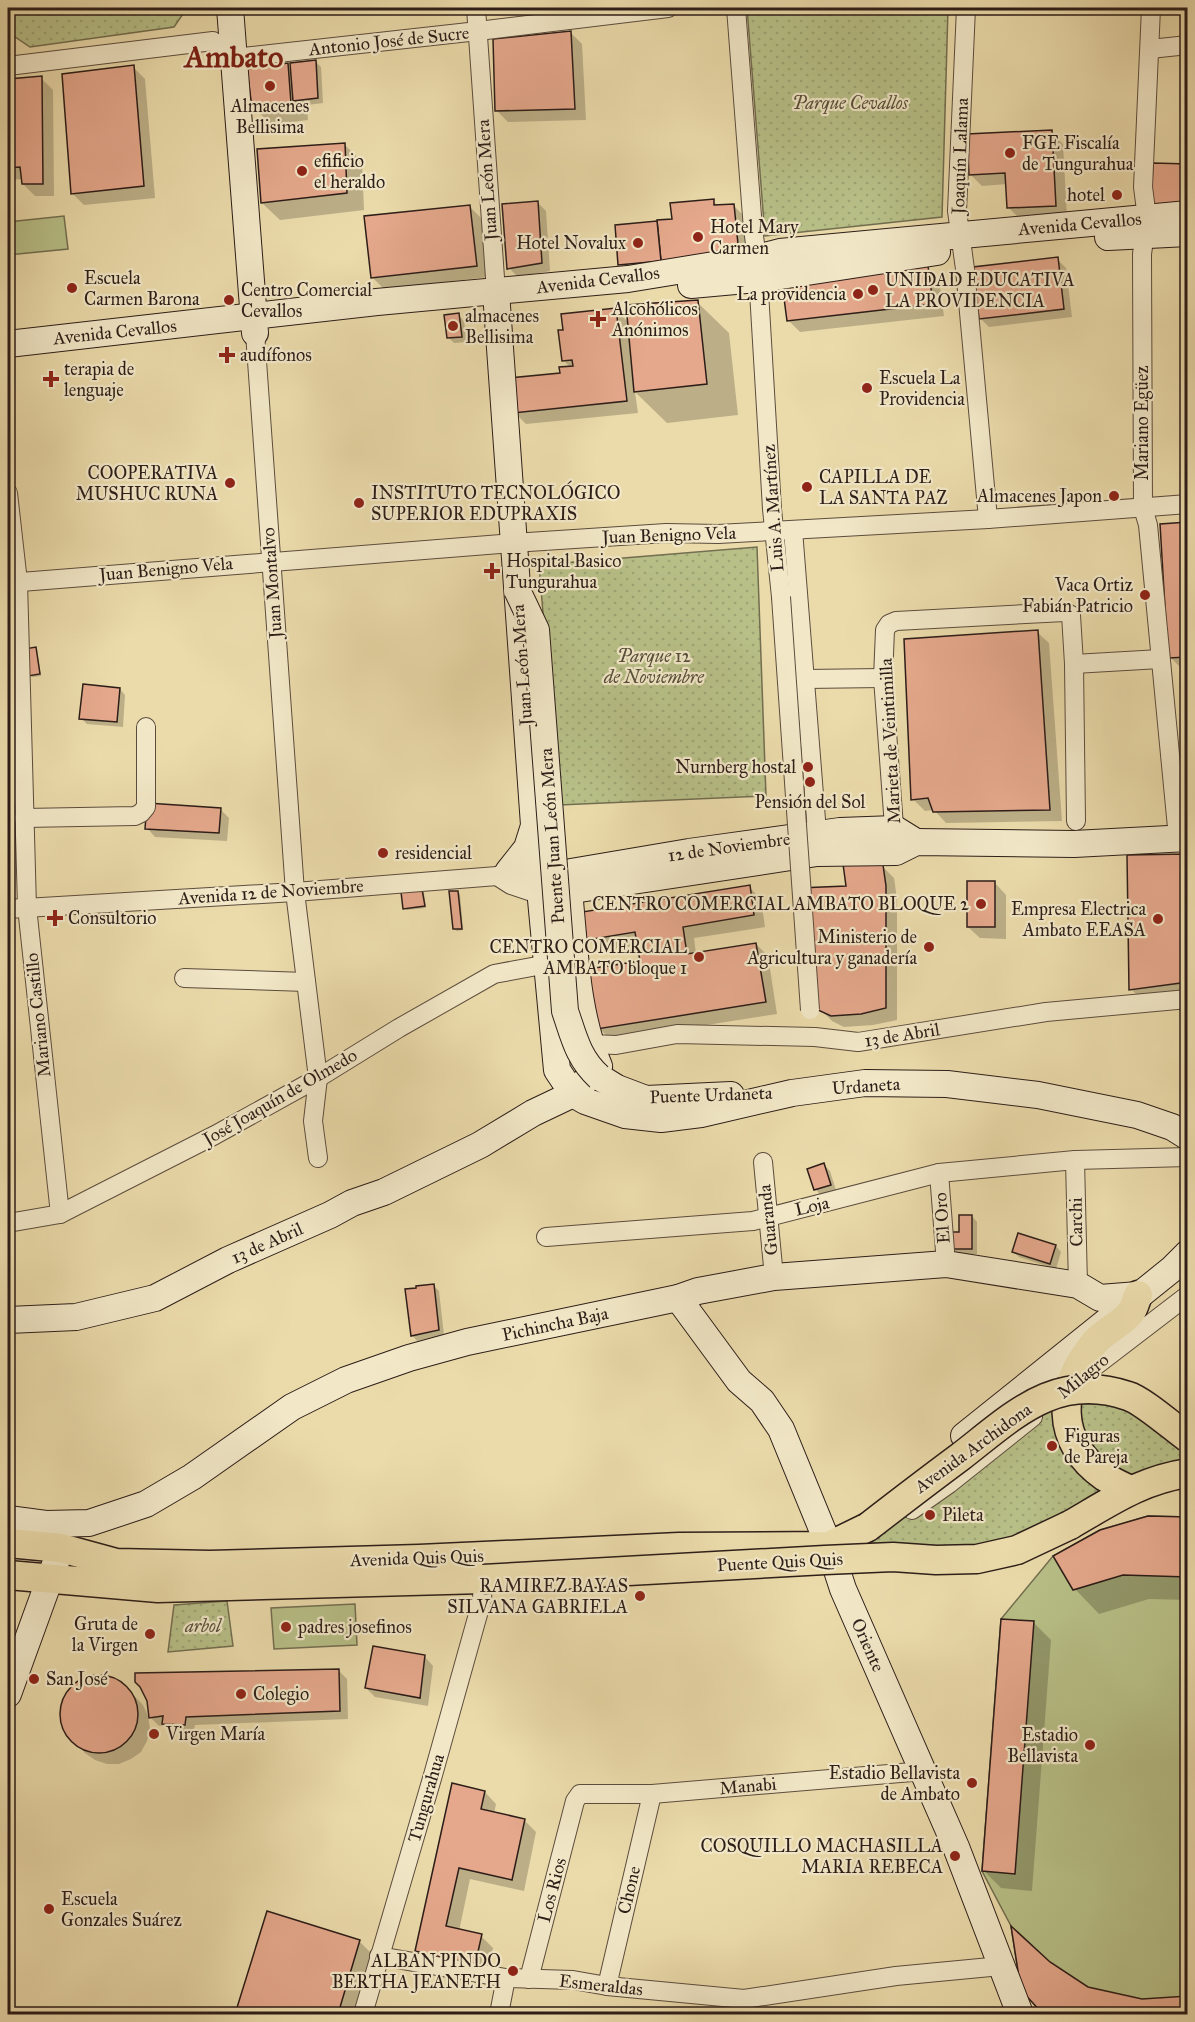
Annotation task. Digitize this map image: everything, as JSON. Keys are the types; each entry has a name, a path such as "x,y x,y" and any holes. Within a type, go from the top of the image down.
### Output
{"main road":[{"path":"1130,1490 1107,1479 1082,1455 1067,1424 1068,1388 1082,1358 1097,1340 1131,1313 1138,1295"},
{"name":"Avenida Archidona","path":"832,1555 1020,1409 1053,1395 1075,1390 1100,1389 1130,1396 1188,1438"},
{"name":"Puente Quis Quis","path":"483,1579 893,1557 936,1560 977,1559 1017,1550 1070,1525 1130,1490 1162,1477 1188,1473"},
{"name":"Avenida Quis Quis","path":"8,1543 61,1548 116,1563 210,1566 669,1547 832,1555"},
{"name":"Avenida Quis Quis","path":"8,1575 158,1588 483,1579"}],"street":[{"name":"Juan Montalvo","path":"230,8 294,892 318,1078 313,1121 318,1158"},
{"name":"Juan León Mera","path":"476,8 534,825 557,1070"},
{"name":"Antonio José de Sucre","path":"234,58 668,8"},
{"name":"Luis A. Martínez","path":"736,8 753,229 784,531 805,679 818,844"},
{"name":"Joaquín Lalama","path":"966,8 957,211 988,519"},
{"name":"Mariano Egüez","path":"1151,8 1143,187 1145,227 1142,254 1143,508 1148,525 1160,659 1183,838"},
{"path":"8,66 213,41 234,58"},
{"path":"1150,49 1188,45"},
{"name":"Avenida Cevallos","path":"8,344 254,325 757,268 768,278 961,242 1145,227 1188,214"},
{"name":"Avenida Cevallos","path":"1145,227 1188,233"},
{"name":"Avenida Cevallos","path":"8,360 254,325"},
{"name":"Mariano Castillo","path":"8,493 27,907 60,1214"},
{"name":"Juan Benigno Vela","path":"13,582 513,543 666,533 718,534 784,531 1188,504"},
{"name":"Luis A. Martínez","path":"784,531 781,597 810,1010 815,1037"},
{"name":"Puente Juan León Mera","path":"517,590 536,630 565,1011 586,1066 596,1062"},
{"name":"Marieta de Veintimilla","path":"902,841 883,678 885,630 889,624 896,621 1065,612 1071,615 1074,664 1076,821"},
{"path":"1074,664 1160,659"},
{"path":"805,679 883,678"},
{"path":"24,818 135,816 141,813 146,807 146,728"},
{"path":"534,825 527,848 503,874 511,885 540,887"},
{"name":"12 de Noviembre","path":"540,887 569,891 818,844 840,831 902,841 1074,844 1183,838"},
{"name":"12 de Noviembre","path":"540,887 565,873 689,852 818,844"},
{"name":"Avenida 12 de Noviembre","path":"8,909 294,892 503,874"},
{"path":"569,891 582,1007 596,1062"},
{"name":"José Joaquín de Olmedo","path":"8,1223 60,1214 215,1135 318,1078 399,1028 494,974 548,964"},
{"path":"184,978 306,982"},
{"name":"13 de Abril","path":"8,1320 76,1317 155,1298 228,1260 352,1203 384,1192 480,1145 573,1094 596,1062 616,1045 677,1034 815,1037 858,1042 1046,1012 1188,999"},
{"name":"13 de Abril","path":"514,1125 557,1070 596,1062"},
{"name":"Puente Urdaneta","path":"596,1062 616,1088 646,1099 792,1093"},
{"path":"557,1070 573,1094"},
{"name":"Urdaneta","path":"573,1094 585,1101 625,1115 661,1119 701,1114 792,1093 866,1083 947,1084 1038,1095 1137,1115 1172,1127 1188,1137"},
{"name":"Loja","path":"546,1237 753,1221 939,1173 1075,1160 1188,1157"},
{"name":"Carchi","path":"1075,1160 1078,1285"},
{"name":"Guaranda","path":"763,1162 774,1277"},
{"name":"El Oro","path":"939,1173 946,1264"},
{"path":"832,1555 1138,1295 1172,1269 1188,1253"},
{"name":"Pichincha Baja","path":"8,1519 46,1524 89,1523 146,1504 192,1477 292,1407 346,1380 409,1358 458,1345 678,1298 698,1291 774,1277 946,1264 1078,1285 1100,1298 1138,1295"},
{"name":"Milagro","path":"832,1555 949,1484 1188,1295"},
{"name":"Oriente","path":"678,1298 740,1381 762,1401 781,1429 832,1555 843,1589 956,1847 1020,2014"},
{"path":"8,1694 61,1548"},
{"name":"Tungurahua","path":"363,2014 434,1775 479,1611 483,1579"},
{"name":"Manabi","path":"575,1801 580,1794 652,1794 924,1771"},
{"name":"Chone","path":"607,1986 652,1794"},
{"name":"Los Rios","path":"529,1979 575,1801"},
{"name":"Esmeraldas","path":"379,1956 506,1978 573,1980 742,2007 896,1976 1001,1966"},
{"path":"499,2014 506,1978"}],"green space":[{"path":"8,8 187,8 174,27 30,47 8,32"},
{"name":"Parque Cevallos","path":"747,8 948,8 942,217 765,236"},
{"path":"64,216 68,249 8,255 8,222"},
{"name":"Parque 12 de Noviembre","path":"757,547 766,796 559,805 539,565"},
{"path":"1054,1404 1118,1404 1187,1446 1187,1474 1017,1543 936,1553 860,1541"},
{"name":"Estadio Bellavista","path":"1148,1516 1187,1517 1187,2014 1043,2014 1021,1990 1011,1926 982,1871 1001,1619 1053,1556 1100,1530"},
{"name":"arbol","path":"227,1601 233,1646 168,1652 174,1605"},
{"path":"355,1604 357,1645 274,1649 271,1608"}],"building":[{"path":"571,31 575,109 495,111 493,39"},
{"path":"316,60 318,98 293,101 290,63"},
{"name":"Almacenes Bellisima","path":"288,63 291,103 252,108 247,69"},
{"path":"134,65 144,186 71,194 62,74"},
{"path":"42,76 43,184 22,184 20,167 8,168 8,79"},
{"name":"FGE Fiscalía de Tungurahua","path":"1052,130 1056,206 1007,208 1005,173 969,175 967,134"},
{"name":"efificio el heraldo","path":"345,143 347,193 261,203 257,149"},
{"path":"1153,163 1188,164 1188,201 1154,205 1151,202"},
{"name":"Hotel Mary Carmen","path":"714,199 714,205 734,204 739,254 661,261 657,220 672,219 670,203"},
{"path":"538,201 542,263 507,269 502,204"},
{"path":"470,205 477,266 371,278 364,216"},
{"name":"Hotel Novalux","path":"657,221 661,261 618,265 615,225"},
{"path":"1058,257 1064,309 979,319 973,267"},
{"name":"La providencia","path":"928,266 933,304 787,321 782,283"},
{"path":"698,300 707,384 634,392 626,305"},
{"path":"616,308 627,401 513,413 509,378 560,373 559,367 573,366 572,360 562,361 558,330 563,330 561,314"},
{"name":"almacenes Bellisima","path":"459,313 462,337 447,338 444,315"},
{"path":"1188,522 1188,657 1168,658 1160,524"},
{"path":"1038,630 1050,810 933,812 928,798 911,800 904,639"},
{"path":"36,647 40,674 28,676 24,649"},
{"path":"83,684 120,688 117,722 79,719"},
{"path":"147,803 221,808 219,833 145,829"},
{"name":"Empresa Electrica Ambato EEASA","path":"1188,854 1188,982 1129,990 1127,855"},
{"path":"843,864 883,865 886,886 886,1008 861,1014 831,1016 818,1010 799,888 846,886"},
{"name":"CENTRO COMERCIAL AMBATO BLOQUE 2","path":"967,881 995,881 995,927 967,927"},
{"name":"CENTRO COMERCIAL AMBATO bloque 1","path":"750,885 754,915 683,927 687,954 756,943 766,1002 597,1029 588,969 640,961 635,932 587,940 582,912"},
{"path":"422,889 425,906 403,909 401,892"},
{"path":"449,891 458,891 462,929 453,929"},
{"path":"824,1163 831,1185 814,1190 807,1169"},
{"path":"959,1215 972,1215 972,1249 950,1249 950,1232 959,1232"},
{"path":"1018,1233 1056,1245 1050,1264 1012,1252"},
{"path":"434,1284 439,1330 411,1336 405,1289"},
{"path":"1148,1516 1188,1517 1188,1577 1123,1575 1073,1590 1053,1556 1100,1530"},
{"path":"1001,1619 1034,1621 1015,1874 982,1871"},
{"path":"373,1646 425,1655 420,1698 365,1688"},
{"name":"Colegio","path":"339,1669 340,1711 186,1717 185,1725 162,1724 163,1716 149,1718 147,1701 135,1682 135,1673"},
{"path":"99,1675 114,1678 127,1686 135,1699 138,1714 135,1729 127,1742 114,1750 99,1753 84,1750 71,1742 63,1729 60,1714 63,1699 71,1686 84,1678"},
{"path":"452,1783 485,1791 481,1809 525,1819 512,1880 459,1868 446,1926 482,1934 475,1965 415,1951"},
{"path":"267,1911 360,1940 338,2014 235,2014"},
{"path":"1011,1926 1050,1962 1088,1987 1142,1999 1188,1996 1188,2014 1043,2014 1021,1990"}],"place":[{"name":"Almacenes Bellisima","path":"270,86"},
{"name":"FGE Fiscalía de Tungurahua","path":"1010,153"},
{"name":"efificio el heraldo","path":"302,171"},
{"name":"hotel","path":"1117,195"},
{"name":"Hotel Mary Carmen","path":"698,237"},
{"name":"Hotel Novalux","path":"638,243"},
{"name":"Escuela Carmen Barona","path":"72,288"},
{"name":"UNIDAD EDUCATIVA LA PROVIDENCIA","path":"873,290"},
{"name":"La providencia","path":"858,294"},
{"name":"Centro Comercial Cevallos","path":"229,300"},
{"name":"Alcohólicos Anónimos","path":"598,319"},
{"name":"almacenes Bellisima","path":"453,326"},
{"name":"audífonos","path":"227,355"},
{"name":"terapia de lenguaje","path":"51,379"},
{"name":"Escuela La Providencia","path":"867,388"},
{"name":"COOPERATIVA MUSHUC RUNA","path":"230,483"},
{"name":"CAPILLA DE LA SANTA PAZ","path":"807,487"},
{"name":"Almacenes Japon","path":"1114,496"},
{"name":"INSTITUTO TECNOLÓGICO SUPERIOR EDUPRAXIS","path":"359,503"},
{"name":"Hospital Basico Tungurahua","path":"492,571"},
{"name":"Vaca Ortiz Fabián Patricio","path":"1145,595"},
{"name":"Nurnberg hostal","path":"808,767"},
{"name":"Pensión del Sol","path":"810,782"},
{"name":"residencial","path":"383,853"},
{"name":"CENTRO COMERCIAL AMBATO BLOQUE 2","path":"981,904"},
{"name":"Consultorio","path":"55,918"},
{"name":"Empresa Electrica Ambato EEASA","path":"1158,919"},
{"name":"Ministerio de Agricultura y ganadería","path":"929,947"},
{"name":"CENTRO COMERCIAL AMBATO bloque 1","path":"699,957"},
{"name":"Figuras de Pareja","path":"1052,1446"},
{"name":"Pileta","path":"930,1515"},
{"name":"RAMIREZ BAYAS SILVANA GABRIELA","path":"640,1596"},
{"name":"padres josefinos","path":"286,1627"},
{"name":"Gruta de la Virgen","path":"150,1634"},
{"name":"San José","path":"34,1679"},
{"name":"Colegio","path":"241,1694"},
{"name":"Virgen María","path":"154,1734"},
{"name":"Estadio Bellavista","path":"1090,1745"},
{"name":"Estadio Bellavista de Ambato","path":"972,1783"},
{"name":"COSQUILLO MACHASILLA MARIA REBECA","path":"955,1856"},
{"name":"Escuela Gonzales Suárez","path":"49,1909"},
{"name":"ALBAN PINDO BERTHA JEANETH","path":"513,1971"}],"district":[{"name":"Ambato","path":"234,57"}]}
